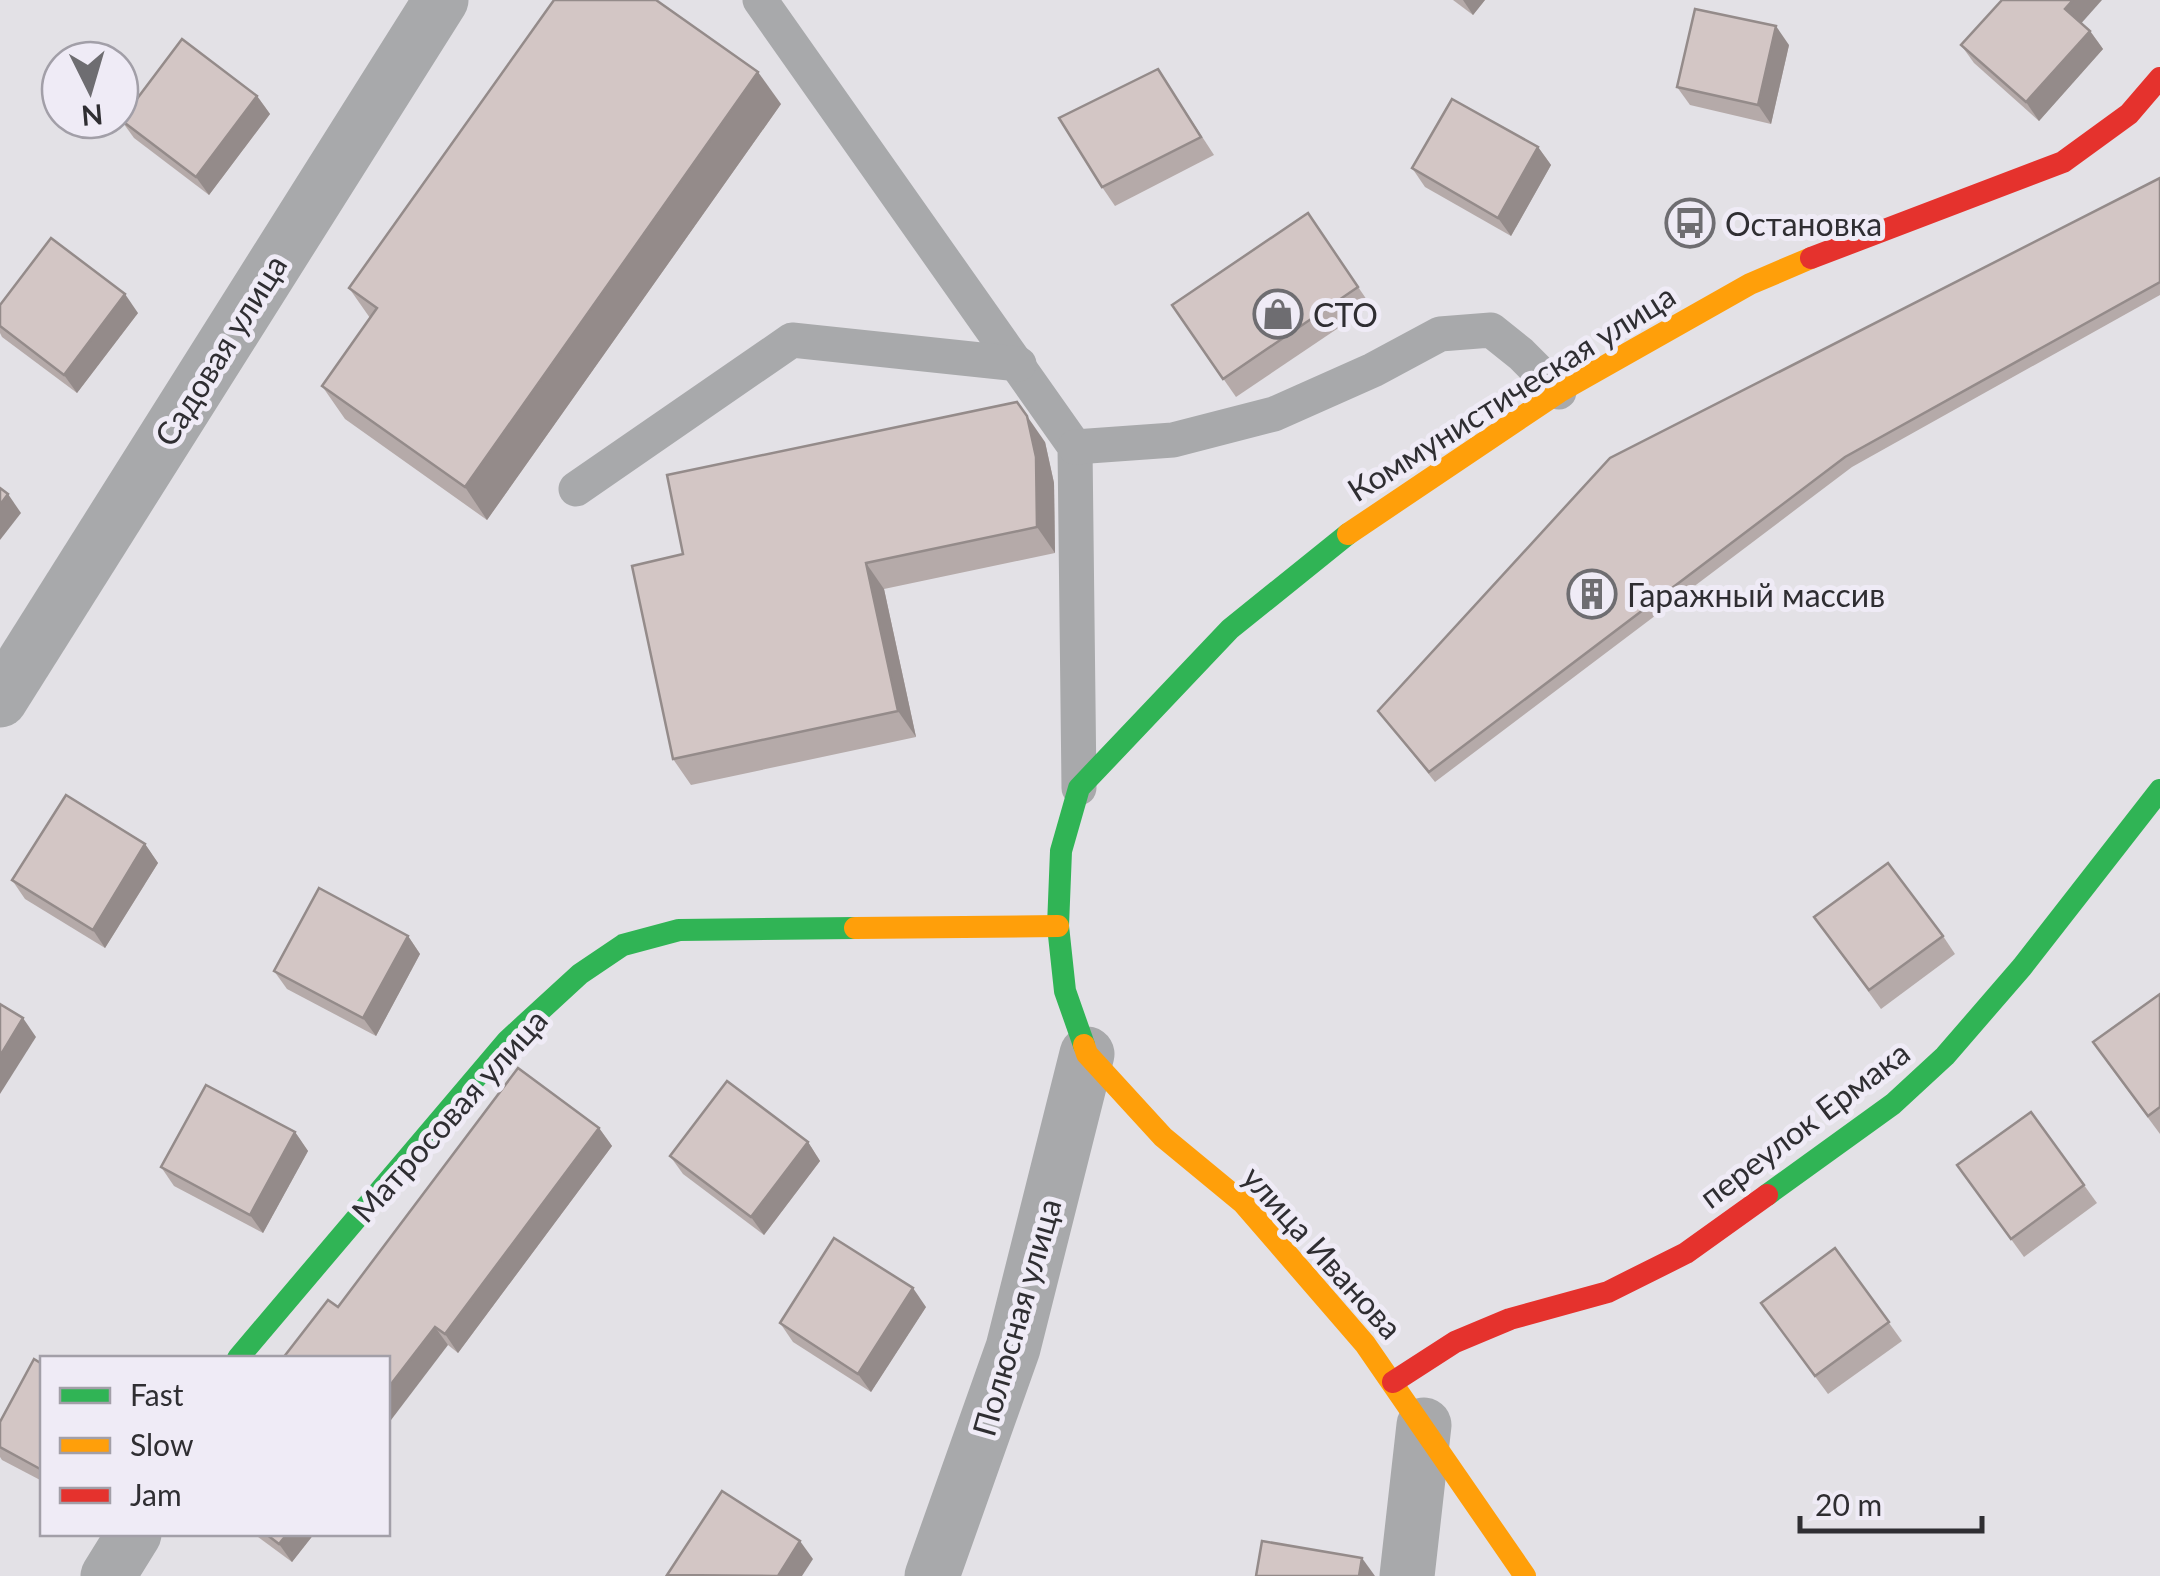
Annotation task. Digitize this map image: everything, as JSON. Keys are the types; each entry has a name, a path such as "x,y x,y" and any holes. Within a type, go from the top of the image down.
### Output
{"street":[{"name":"Садовая улица","path":"2,691 441,0"},
{"name":"Коммунистическая улица","path":"1058,926 1061,851 1078,788 1230,629 1357,527 1559,392 1750,284 1848,242 2063,162 2129,114 2160,78"},
{"name":"переулок Ермака","path":"1408,1404 1454,1342 1510,1319 1608,1292 1686,1253 1893,1104 1945,1056 2022,967 2160,790"},
{"name":"улица Иванова","path":"1058,926 1065,992 1088,1054 1163,1137 1242,1204 1365,1344 1525,1576"},
{"name":"Матросовая улица","path":"240,1356 507,1041 580,974 622,946 679,930 1058,926"},
{"name":"Полюсная улица","path":"932,1576 1014,1348 1088,1054"},
{"path":"1406,1576 1408,1404"},
{"path":"108,1576 133,1536"}],"lane":[{"path":"760,0 1076,447 1078,788"},
{"path":"1076,447 1173,440 1274,414 1373,370 1440,334 1491,330 1559,392"},
{"path":"576,490 792,340 1019,364"}],"building":[{"path":"554,0 656,0 758,72 465,487 322,386 377,308 349,288"},
{"path":"2002,0 2073,0 2065,9 2090,31 2026,102 1961,45"},
{"path":"1695,9 1776,26 1758,105 1677,87"},
{"path":"182,39 257,96 196,177 140,134 140,95"},
{"path":"1158,69 1201,137 1102,187 1059,118"},
{"path":"1452,99 1538,147 1498,218 1412,168"},
{"name":"Гаражный массив","path":"2160,178 2160,282 1845,457 1429,772 1378,711 1610,458"},
{"name":"СТО","path":"1308,213 1358,287 1223,379 1172,305"},
{"path":"51,238 125,294 64,375 0,326 0,305"},
{"path":"1017,402 1027,416 1036,457 1037,527 866,563 898,711 673,759 632,566 683,554 667,475"},
{"path":"0,488 8,494 0,505"},
{"path":"66,795 145,844 93,930 12,880"},
{"path":"1888,863 1943,936 1869,990 1814,917"},
{"path":"319,888 408,936 363,1018 274,971"},
{"path":"2160,994 2160,1107 2148,1116 2093,1042"},
{"path":"0,1004 23,1018 0,1056"},
{"path":"518,1068 599,1128 445,1334 435,1327 390,1385 390,1356 285,1356 328,1300 338,1307"},
{"path":"727,1081 808,1142 751,1217 670,1156"},
{"path":"206,1085 295,1132 250,1215 161,1167"},
{"path":"2031,1112 2084,1185 2011,1239 1957,1165"},
{"path":"834,1238 913,1288 858,1374 780,1323"},
{"path":"1835,1248 1889,1322 1815,1376 1761,1303"},
{"path":"34,1359 40,1363 40,1469 0,1447 0,1422"},
{"path":"722,1491 800,1541 778,1576 667,1575"},
{"path":"269,1536 285,1536 279,1544"},
{"path":"1262,1541 1362,1558 1359,1576 1256,1576"}],"traffic: fast":[{"path":"1084,1045 1065,991 1058,926 1061,851 1079,788 1230,629 1348,534"},
{"path":"1767,1195 1893,1104 1945,1056 2022,967 2160,790"},
{"path":"240,1356 507,1041 580,974 623,945 679,930 855,928"}],"traffic: slow":[{"path":"1348,534 1559,392 1750,284 1811,258"},
{"path":"855,928 1058,926"},
{"path":"1084,1045 1087,1054 1163,1137 1243,1203 1365,1344 1525,1576"}],"traffic: jam":[{"path":"1811,258 2063,162 2129,114 2160,78"},
{"path":"1393,1382 1455,1342 1510,1319 1608,1292 1686,1253 1767,1195"}],"place":[{"name":"Остановка","path":"1690,223"},
{"name":"СТО","path":"1278,314"},
{"name":"Гаражный массив","path":"1592,594"}]}
